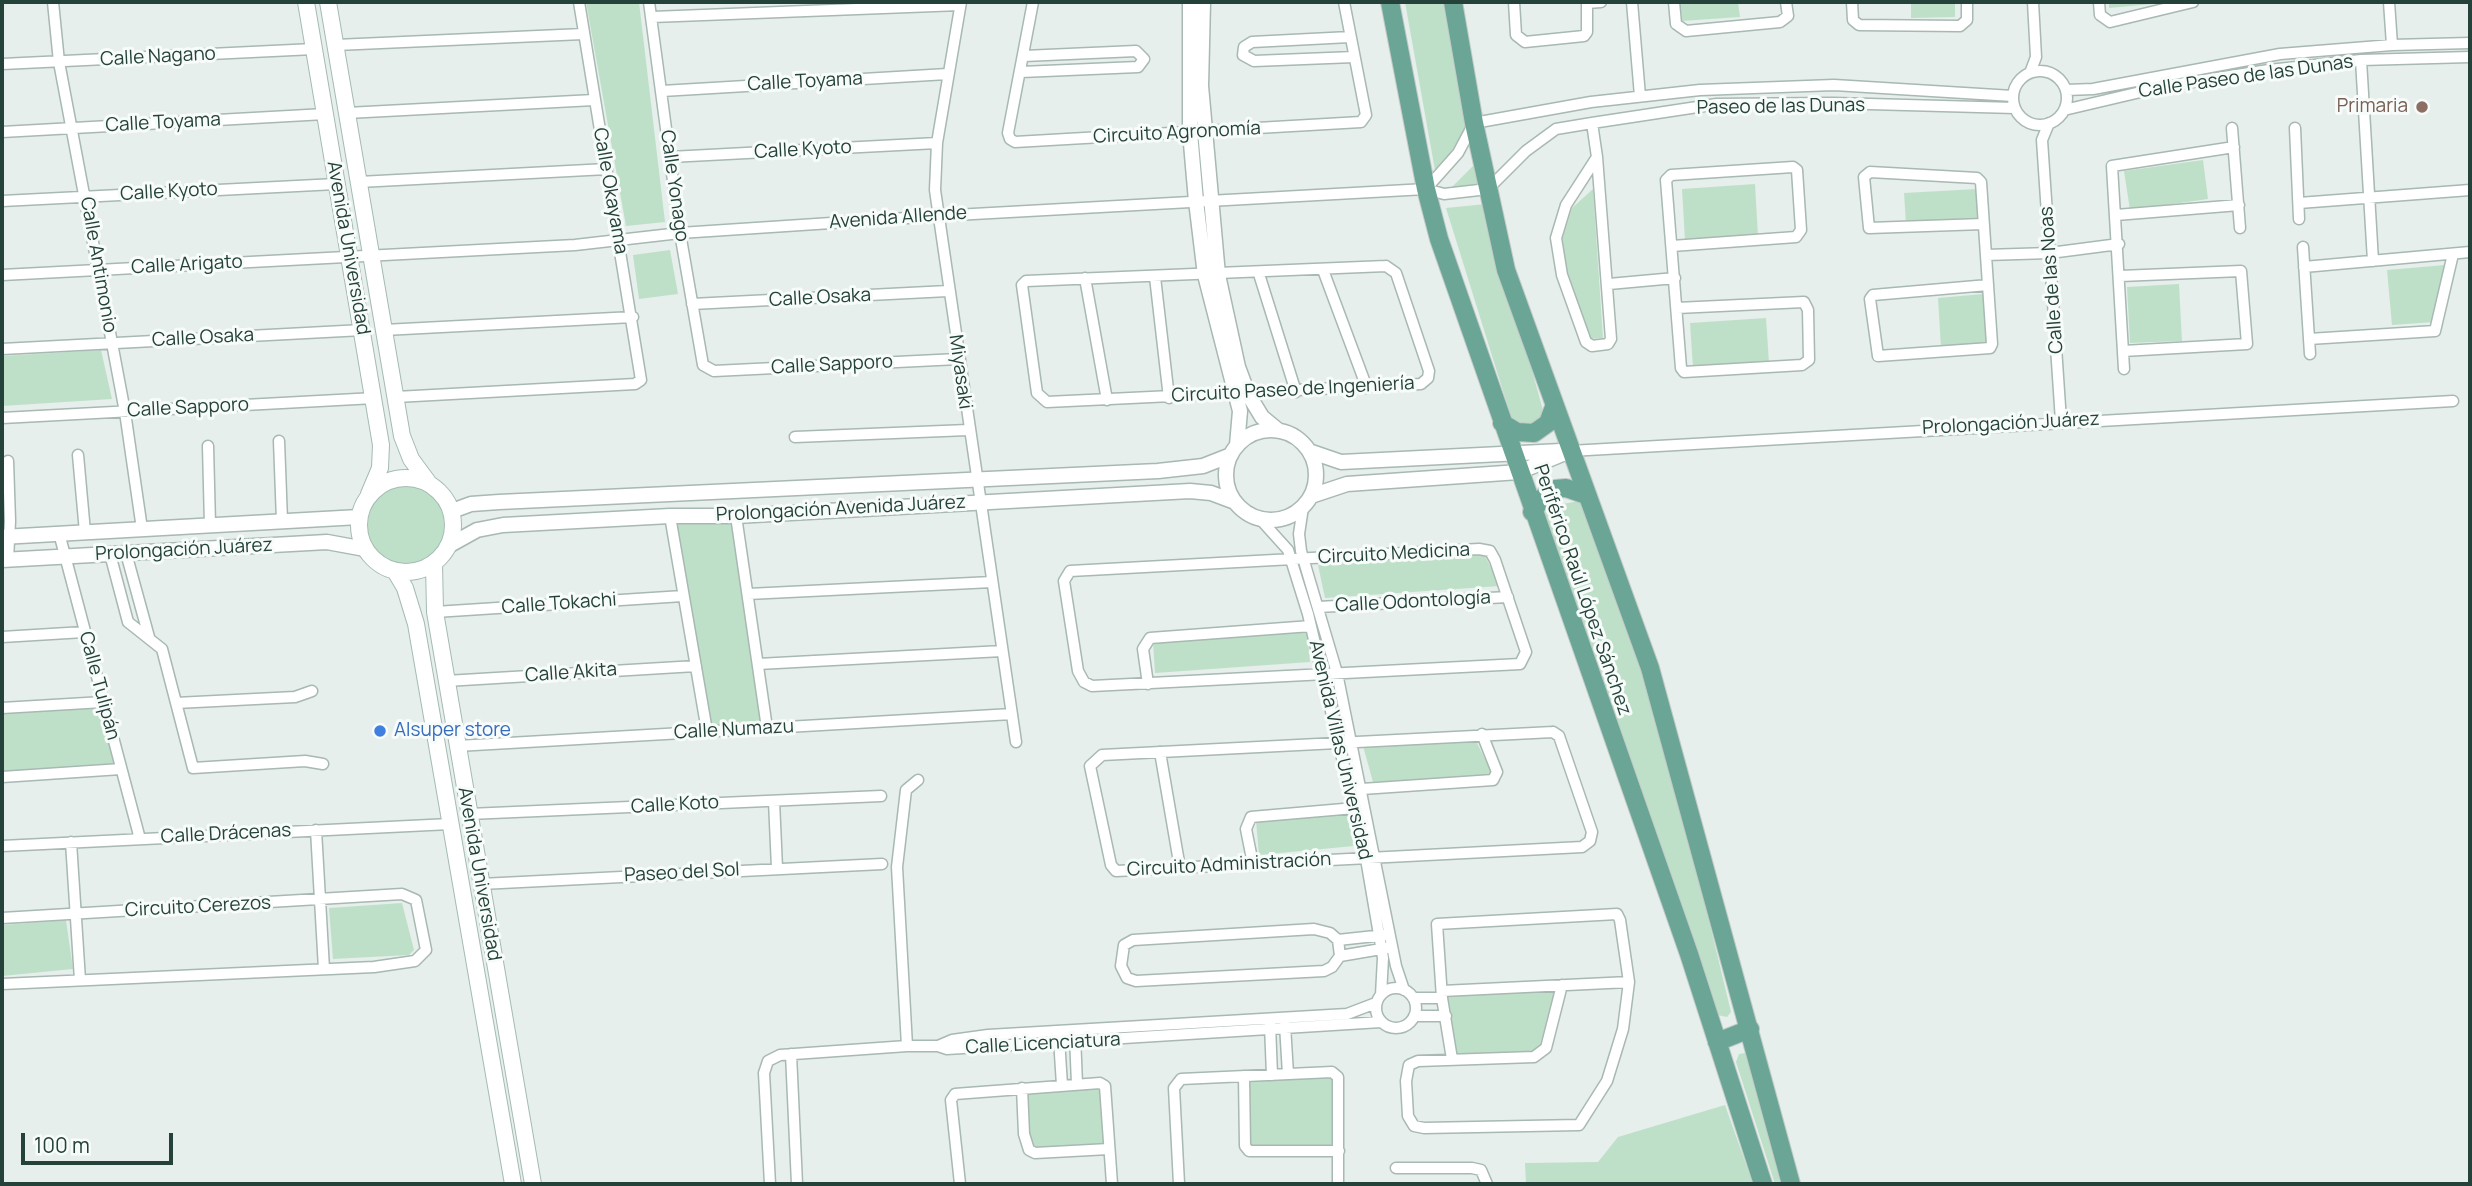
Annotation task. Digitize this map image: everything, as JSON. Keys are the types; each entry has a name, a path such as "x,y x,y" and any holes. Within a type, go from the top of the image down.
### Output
{"main road":[{"name":"Avenida Universidad","path":"306,2 375,398 382,456 369,494"},
{"name":"Avenida Universidad","path":"328,2 406,449 428,482"},
{"name":"Periférico Raúl López Sánchez","path":"1390,2 1426,189 1439,239 1717,1042 1763,1184"},
{"name":"Periférico Raúl López Sánchez","path":"1453,2 1474,123 1506,270 1654,680 1791,1184"},
{"path":"1502,423 1517,432 1534,433 1548,423 1554,407"},
{"path":"399,480 428,482 443,494 452,511 454,528 450,545 434,564 415,572 395,571 378,563 365,549 358,528 359,517 369,494 385,483 399,480"},
{"path":"1532,512 1546,494 1555,489 1566,488 1586,495"},
{"name":"Avenida Universidad","path":"434,564 435,612 446,681 533,1184"},
{"name":"Avenida Universidad","path":"395,571 405,588 416,624 513,1184"},
{"path":"1717,1042 1750,1030"}],"street":[{"name":"Calle Antimonio","path":"52,2 59,62 125,412 142,529"},
{"name":"Calle Okayama","path":"396,397 635,384 641,380 633,317 579,2"},
{"name":"Calle Yonago","path":"649,2 680,233 700,358 707,368"},
{"name":"Circuito Agronomía","path":"1033,2 1008,133 1010,139 1015,142 1362,122 1366,115 1343,2"},
{"path":"1190,2 1197,131 1212,275 1238,367 1242,394 1240,424 1226,482 1235,502 1246,513 1260,519 1283,518 1307,501 1347,484 1519,472 1570,451"},
{"path":"1197,131 1203,2"},
{"path":"1514,2 1516,35 1525,42 1584,36 1587,32 1587,2 1601,2"},
{"path":"1632,2 1640,96"},
{"path":"1674,2 1675,24 1686,31 1780,22 1787,16 1786,2"},
{"path":"1852,2 1853,20 1859,25 1960,26 1968,20 1967,2"},
{"path":"2030,73 2036,57 2033,2"},
{"path":"2099,2 2100,15 2110,22 2193,2"},
{"path":"2389,2 2392,45"},
{"path":"652,18 960,4"},
{"name":"Miyasaki","path":"960,4 937,143 937,215 1016,743"},
{"path":"336,45 583,34"},
{"path":"1350,37 1252,42 1244,47 1245,58 1354,57"},
{"path":"2448,56 2451,42"},
{"name":"Calle Paseo de las Dunas","path":"2066,90 2093,89 2215,65 2319,50 2470,43"},
{"name":"Calle Nagano","path":"2,64 314,49"},
{"path":"2319,50 2321,64"},
{"path":"1021,72 1138,67 1144,59 1136,51 1024,56"},
{"path":"2031,123 2049,123 2064,110 2066,90 2058,78 2045,71 2036,57"},
{"name":"Calle Paseo de las Dunas","path":"2064,110 2166,86 2321,64 2361,60 2470,57"},
{"path":"2361,60 2373,261"},
{"path":"2042,139 2014,102 2018,82 2030,73 2045,71"},
{"name":"Calle Toyama","path":"662,90 947,74"},
{"name":"Paseo de las Dunas","path":"1474,123 1551,108 1640,96 1834,85 2014,102"},
{"path":"1716,90 1717,104"},
{"path":"347,113 594,100"},
{"name":"Paseo de las Dunas","path":"1488,189 1526,151 1556,129 1592,123 1717,104 2014,102"},
{"path":"1551,108 1556,129"},
{"name":"Calle Toyama","path":"2,132 325,114"},
{"path":"1426,189 1448,166 1474,123"},
{"path":"1592,123 1597,157 1608,284 1610,342 1588,345 1562,275 1556,238 1566,205 1597,157"},
{"name":"Calle de las Noas","path":"2049,123 2042,139 2061,421"},
{"path":"2232,128 2240,228"},
{"path":"2295,128 2300,219"},
{"name":"Calle Kyoto","path":"670,157 937,143"},
{"path":"2123,369 2119,244 2112,166 2234,147"},
{"path":"1672,246 1796,237 1801,230 1797,170 1793,167 1668,177 1672,246 1681,368 1684,372 1802,365 1809,360 1808,310 1800,301 1677,308"},
{"path":"359,182 607,169"},
{"path":"1983,224 1874,229 1867,225 1864,177 1867,173 1980,180 1988,285 1990,348 1878,356 1870,299 1877,293 1988,285"},
{"name":"Calle Kyoto","path":"2,201 336,184"},
{"path":"2299,203 2470,188"},
{"name":"Avenida Allende","path":"372,255 619,240 680,233 937,215 1426,189 1444,194 1488,189"},
{"path":"2116,215 2239,205"},
{"path":"1986,255 2050,253 2119,244"},
{"path":"2303,247 2310,354"},
{"path":"2304,267 2470,252"},
{"path":"2309,339 2435,331 2453,254"},
{"name":"Calle Arigato","path":"2,275 372,255"},
{"name":"Circuito Paseo de Ingeniería","path":"1386,266 1395,273 1430,375 1421,384 1168,398 1047,402 1037,393 1022,285 1026,281 1212,275 1386,266"},
{"path":"1323,270 1367,388"},
{"path":"2120,276 2241,271 2247,344 2123,351"},
{"path":"1259,274 1296,392"},
{"path":"1155,277 1168,398"},
{"path":"1085,278 1107,400"},
{"path":"1608,284 1675,278"},
{"name":"Calle Osaka","path":"692,304 948,291"},
{"path":"384,330 633,317"},
{"name":"Calle Osaka","path":"2,349 363,330"},
{"name":"Calle Sapporo","path":"707,368 714,371 958,359"},
{"path":"1242,394 1262,417 1279,431 1293,436 1309,451 1341,462 1570,451"},
{"name":"Calle Sapporo","path":"2,418 375,398"},
{"name":"Prolongación Juárez","path":"1570,451 2061,421 2453,401"},
{"path":"794,437 968,430"},
{"path":"1234,450 1260,432 1279,431"},
{"path":"279,441 282,521"},
{"path":"208,446 210,525"},
{"name":"Prolongación Avenida Juárez","path":"452,511 471,504 485,503 1193,468 1234,450"},
{"path":"1307,501 1316,473 1309,451"},
{"path":"78,455 85,532"},
{"path":"5,560 8,461"},
{"name":"Prolongación Avenida Juárez","path":"450,545 477,530 503,525 670,516 736,516 1190,491 1211,493 1235,502"},
{"name":"Avenida Villas Universidad","path":"1307,501 1299,534 1298,560 1322,673 1355,808 1371,859"},
{"path":"670,516 707,731"},
{"path":"736,516 767,728"},
{"name":"Prolongación Juárez","path":"6,537 359,517"},
{"name":"Avenida Villas Universidad","path":"1260,519 1298,560 1318,607 1337,673 1363,789 1371,859 1387,948 1408,994"},
{"name":"Calle Tulipán","path":"59,533 140,839"},
{"name":"Prolongación Juárez","path":"5,560 327,542 365,549"},
{"name":"Circuito Medicina","path":"1487,549 1495,560 1508,597 1526,652 1520,664 1092,686 1080,677 1064,581 1067,573 1487,549"},
{"path":"126,553 149,637"},
{"path":"110,554 128,622 162,649 193,768 305,761 323,764"},
{"path":"748,594 992,582"},
{"name":"Calle Tokachi","path":"435,612 683,596"},
{"name":"Calle Odontología","path":"1318,607 1508,597"},
{"path":"1148,684 1143,649 1150,638 1311,626"},
{"path":"2,637 84,632"},
{"path":"758,664 1002,651"},
{"name":"Calle Akita","path":"446,681 696,666"},
{"path":"176,704 295,697 312,691"},
{"path":"2,708 103,702"},
{"name":"Calle Numazu","path":"457,746 1012,713"},
{"name":"Circuito Administración","path":"1547,731 1559,736 1592,832 1590,841 1582,847 1121,871 1113,869 1090,766 1102,755 1352,741 1547,731"},
{"path":"1363,789 1493,780 1497,772 1482,734"},
{"path":"1160,752 1180,868"},
{"path":"2,776 121,769"},
{"path":"907,1046 897,867 906,790 918,780"},
{"name":"Calle Koto","path":"469,814 881,796"},
{"path":"774,801 777,869"},
{"path":"1253,864 1246,829 1251,817 1355,808"},
{"name":"Calle Drácenas","path":"2,846 450,824"},
{"path":"316,830 324,969"},
{"path":"71,842 80,980"},
{"name":"Paseo del Sol","path":"481,884 882,864"},
{"name":"Circuito Cerezos","path":"2,918 408,895 416,900 426,950 415,961 398,964 2,984"},
{"path":"1452,1059 1442,994 1437,924 1612,912 1620,919 1629,982 1617,1054 1607,1081 1579,1125 1414,1126 1408,1116 1406,1081 1409,1065 1418,1061 1452,1059 1521,1060 1539,1054 1546,1048 1562,985"},
{"path":"1314,929 1330,933 1338,940 1340,956 1332,967 1315,972 1136,981 1124,972 1120,958 1124,945 1140,939 1314,929"},
{"path":"1338,940 1385,935"},
{"path":"1340,956 1387,948"},
{"name":"Avenida Villas Universidad","path":"1379,999 1387,948"},
{"path":"1446,1016 1414,1016 1403,1027 1388,1027 1376,1013 1379,999 1388,990 1408,994 1442,994 1629,982"},
{"path":"1408,994 1414,1016"},
{"name":"Calle Licenciatura","path":"1285,1024 1348,1014 1379,999"},
{"name":"Calle Licenciatura","path":"938,1046 947,1049 1059,1043 1285,1024 1381,1022"},
{"path":"1285,1024 1288,1074"},
{"path":"1270,1025 1272,1075"},
{"name":"Calle Licenciatura","path":"938,1046 966,1037 1074,1030 1270,1025"},
{"path":"1074,1030 1077,1084"},
{"path":"1059,1031 1062,1085"},
{"path":"771,1184 764,1073 765,1066 773,1057 938,1046"},
{"path":"791,1054 797,1184"},
{"path":"1180,1184 1174,1088 1181,1079 1332,1072 1338,1076 1338,1184"},
{"path":"1244,1076 1245,1146 1250,1151 1339,1151"},
{"path":"960,1184 953,1096 961,1091 1100,1083 1105,1086 1112,1184"},
{"path":"1022,1088 1024,1135 1029,1150 1035,1153 1109,1149"},
{"path":"1396,1168 1472,1168 1480,1170 1487,1184"}],"green space":[{"path":"586,2 639,2 665,222 626,226"},
{"path":"1405,2 1448,2 1470,121 1436,176"},
{"path":"1680,2 1738,2 1740,17 1682,21"},
{"path":"1911,2 1955,2 1955,17 1911,18"},
{"path":"2109,2 2152,2 2152,4 2109,8"},
{"path":"2203,160 2208,199 2130,210 2124,171"},
{"path":"1477,162 1480,191 1443,196"},
{"path":"1755,184 1758,236 1685,240 1682,189"},
{"path":"1593,189 1603,338 1590,339 1565,264 1562,240 1572,208"},
{"path":"1977,189 1981,220 1906,224 1904,193"},
{"path":"1486,204 1544,414 1533,427 1513,423 1446,208"},
{"path":"670,250 678,294 639,299 633,255"},
{"path":"2445,265 2435,322 2392,325 2387,270"},
{"path":"2179,284 2182,341 2130,343 2127,287"},
{"path":"1983,294 1987,345 1941,348 1938,298"},
{"path":"1766,318 1769,363 1693,368 1690,323"},
{"path":"101,350 112,399 2,406 2,356"},
{"path":"398,483 414,483 430,490 441,501 448,517 445,541 436,555 414,567 398,567 382,560 371,549 364,533 364,517 371,501 382,490"},
{"path":"1579,501 1624,612 1669,755 1731,1012 1727,1017 1717,1015 1541,508"},
{"path":"674,520 734,522 762,724 709,728"},
{"path":"1484,554 1500,586 1325,598 1318,565"},
{"path":"1307,631 1310,662 1155,673 1153,642"},
{"path":"101,707 117,766 2,773 2,712"},
{"path":"1475,739 1492,773 1488,775 1373,782 1363,746"},
{"path":"1351,811 1354,846 1259,855 1256,821"},
{"path":"402,903 414,950 409,955 333,959 329,908"},
{"path":"66,920 73,969 2,976 2,925"},
{"path":"1555,989 1540,1046 1529,1054 1455,1053 1446,995"},
{"path":"1739,1054 1749,1055 1785,1184 1775,1184 1736,1062"},
{"path":"1333,1077 1334,1146 1250,1147 1247,1080"},
{"path":"1103,1085 1107,1147 1030,1149 1023,1089"},
{"path":"1725,1105 1753,1184 1526,1184 1525,1163 1598,1162 1618,1137"}],"place":[{"name":"Primaria","path":"2422,107"},
{"name":"Alsuper store","path":"380,731"}]}
